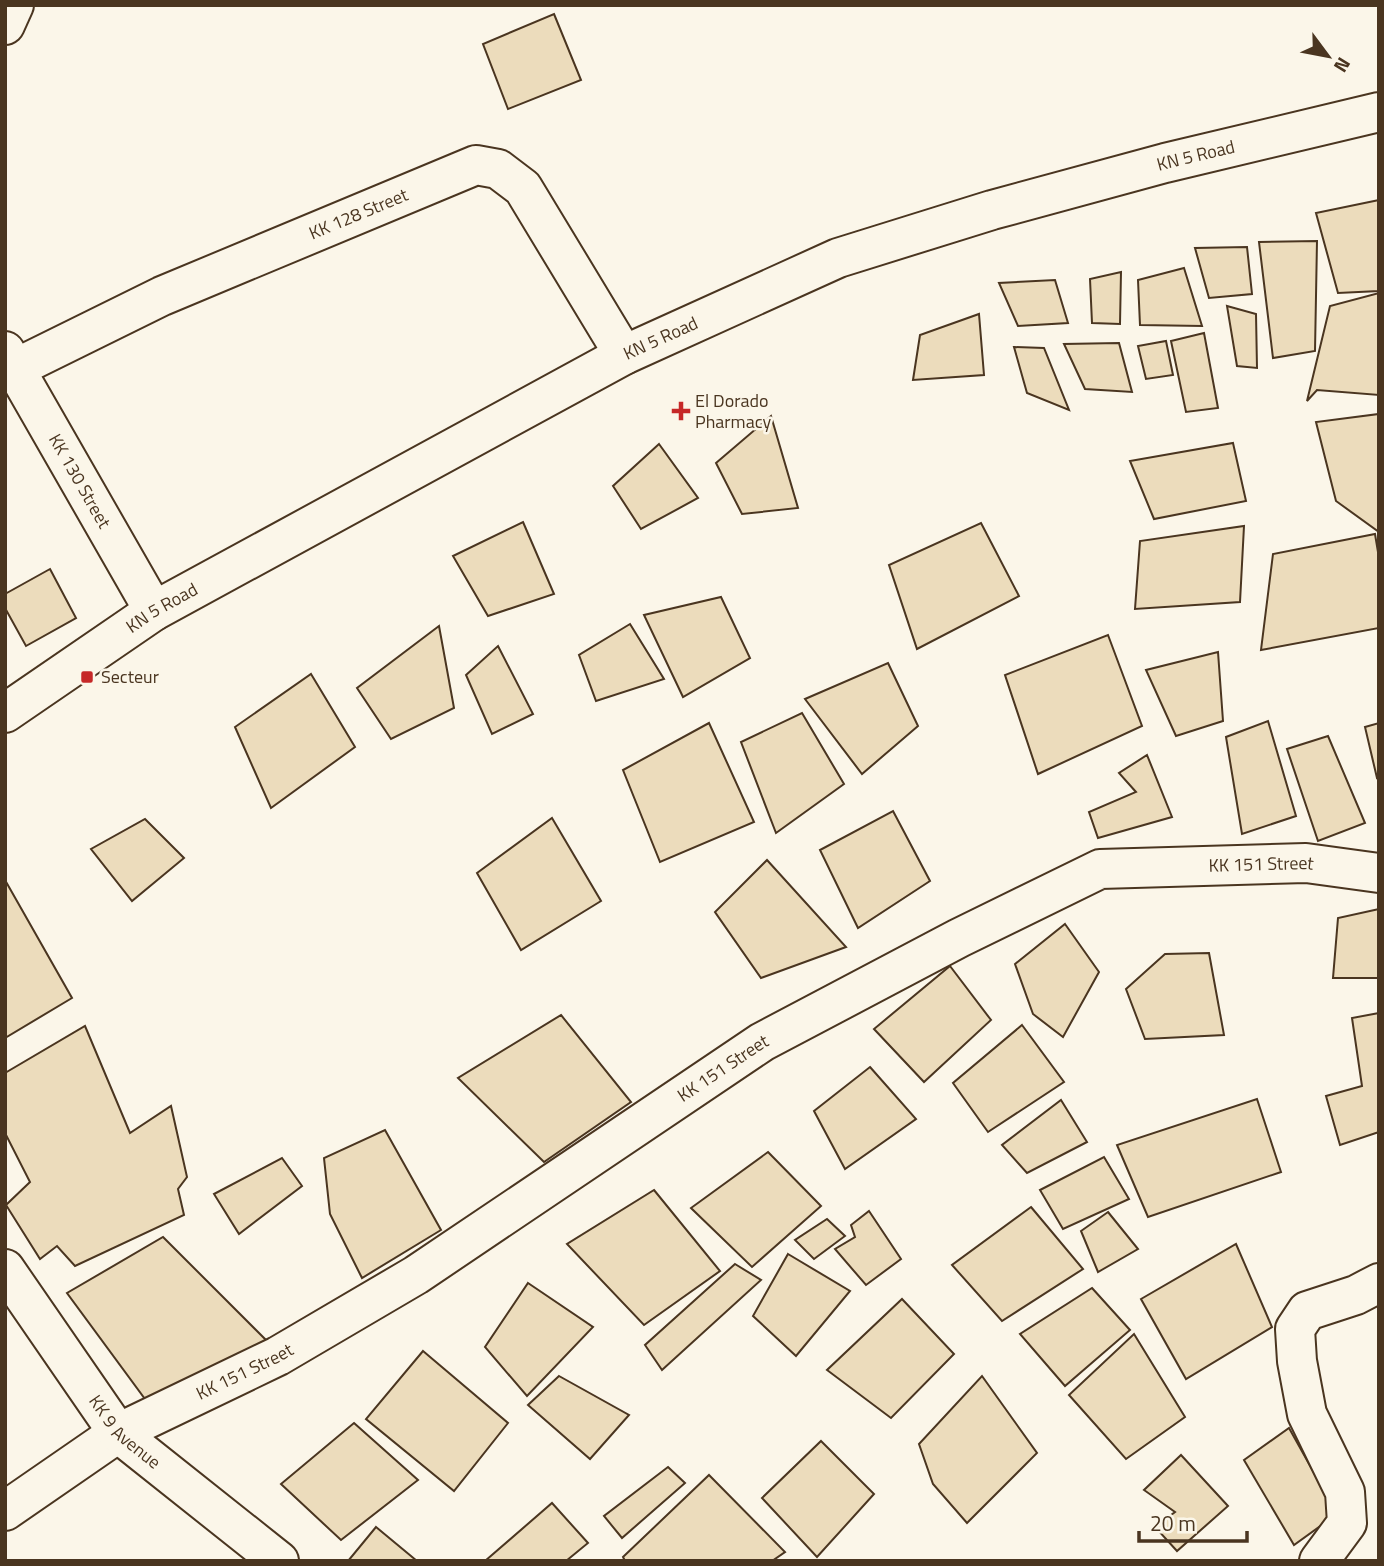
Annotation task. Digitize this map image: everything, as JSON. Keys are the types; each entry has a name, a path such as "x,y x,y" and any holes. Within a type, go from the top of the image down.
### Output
{"street":[{"path":"5,25 14,5"},
{"name":"KN 5 Road","path":"5,713 154,611 624,355 838,258 992,210 1165,163 1379,112"},
{"name":"KK 128 Street","path":"10,360 476,166 498,169 523,188 624,355"},
{"name":"KK 130 Street","path":"10,360 154,611"},
{"name":"KK 151 Street","path":"5,1511 118,1433 278,1356 416,1275 762,1042 959,938 1100,869 1306,863 1379,873"},
{"name":"KK 9 Avenue","path":"5,1269 118,1433 279,1561"},
{"path":"1319,1561 1347,1522 1345,1492 1307,1414 1297,1361 1295,1329 1307,1311 1356,1295 1379,1283"}],"building":[{"path":"554,14 581,80 508,109 483,44"},
{"path":"1379,200 1379,291 1338,293 1316,213"},
{"path":"1317,241 1315,351 1273,358 1259,242"},
{"path":"1247,247 1252,294 1209,298 1195,248"},
{"path":"1184,268 1202,326 1140,325 1138,280"},
{"path":"1121,272 1120,324 1092,323 1090,279"},
{"path":"1055,280 1068,323 1018,326 999,283"},
{"path":"1379,293 1379,395 1317,390 1307,401 1330,306"},
{"path":"1227,306 1256,314 1257,368 1237,366"},
{"path":"979,314 984,375 913,380 920,335"},
{"path":"1204,333 1218,408 1186,412 1171,341"},
{"path":"1166,341 1173,375 1146,379 1138,346"},
{"path":"1119,343 1132,392 1085,389 1064,344"},
{"path":"1014,347 1044,348 1069,410 1027,393"},
{"path":"1379,414 1379,532 1336,501 1316,422"},
{"path":"771,416 798,508 742,514 716,463"},
{"path":"1233,443 1246,501 1154,519 1130,461"},
{"path":"659,444 698,498 641,529 613,486"},
{"path":"523,522 554,594 488,616 453,556"},
{"path":"981,523 1019,596 917,649 889,565"},
{"path":"1244,526 1240,602 1135,609 1140,541"},
{"path":"1375,534 1379,558 1379,628 1261,650 1273,554"},
{"path":"50,569 76,618 26,646 5,608 5,594"},
{"path":"721,597 750,658 683,697 644,615"},
{"path":"630,624 664,679 596,701 579,655"},
{"path":"439,626 454,708 391,739 357,688"},
{"path":"1108,635 1142,726 1038,774 1005,675"},
{"path":"498,646 533,714 492,734 466,675"},
{"path":"1218,652 1223,721 1176,736 1146,670"},
{"path":"888,663 918,726 862,774 805,699"},
{"path":"311,674 355,747 271,808 235,727"},
{"path":"802,713 844,784 776,833 741,742"},
{"path":"1268,721 1296,816 1242,834 1226,737"},
{"path":"709,723 754,822 660,862 623,770"},
{"path":"1379,723 1379,777 1377,778 1365,727"},
{"path":"1328,736 1365,823 1318,841 1287,749"},
{"path":"1147,755 1172,817 1098,838 1089,812 1136,792 1119,773"},
{"path":"893,811 930,881 858,928 820,850"},
{"path":"552,818 601,901 521,950 477,873"},
{"path":"145,819 184,858 132,901 91,849"},
{"path":"767,860 846,947 761,978 715,912"},
{"path":"5,880 72,998 5,1038"},
{"path":"1379,909 1379,978 1333,978 1338,918"},
{"path":"1065,924 1099,972 1063,1037 1033,1014 1015,964"},
{"path":"1209,953 1224,1035 1145,1039 1126,989 1165,954"},
{"path":"950,966 991,1020 924,1082 874,1029"},
{"path":"1379,1013 1379,1132 1340,1145 1326,1096 1362,1086 1352,1018"},
{"path":"561,1015 631,1102 544,1162 458,1078"},
{"path":"1022,1025 1064,1082 988,1132 953,1083"},
{"path":"85,1026 130,1133 171,1106 187,1177 178,1189 184,1215 75,1266 57,1246 40,1259 6,1205 30,1182 5,1133 5,1073"},
{"path":"870,1067 916,1119 845,1169 814,1111"},
{"path":"1257,1099 1281,1172 1148,1217 1117,1145"},
{"path":"1061,1100 1087,1142 1027,1173 1002,1145"},
{"path":"385,1130 441,1230 362,1278 330,1214 324,1158"},
{"path":"768,1152 821,1206 752,1267 691,1208"},
{"path":"1104,1157 1129,1199 1063,1229 1040,1190"},
{"path":"282,1158 302,1186 239,1234 214,1194"},
{"path":"654,1190 720,1271 644,1325 567,1244"},
{"path":"1031,1207 1083,1269 1002,1321 952,1265"},
{"path":"869,1211 901,1259 866,1285 835,1249 855,1237 851,1225"},
{"path":"1108,1212 1138,1249 1098,1272 1081,1231"},
{"path":"827,1219 845,1236 814,1259 795,1240"},
{"path":"163,1237 269,1343 145,1399 67,1293"},
{"path":"1236,1244 1272,1327 1186,1379 1141,1299"},
{"path":"788,1254 850,1291 796,1356 753,1316"},
{"path":"735,1264 761,1280 662,1370 645,1345"},
{"path":"528,1283 593,1327 527,1396 485,1347"},
{"path":"1092,1288 1130,1330 1065,1386 1020,1334"},
{"path":"902,1299 954,1354 891,1418 827,1370"},
{"path":"1134,1334 1185,1417 1126,1459 1069,1395"},
{"path":"423,1351 508,1423 454,1491 366,1419"},
{"path":"559,1376 629,1415 590,1459 528,1405"},
{"path":"982,1376 1037,1453 967,1523 933,1484 919,1444"},
{"path":"354,1423 418,1480 341,1540 281,1484"},
{"path":"1289,1428 1337,1514 1294,1545 1244,1460"},
{"path":"821,1441 874,1494 817,1557 762,1498"},
{"path":"1181,1455 1228,1506 1177,1551 1155,1527 1175,1512 1144,1490"},
{"path":"668,1467 685,1483 622,1538 604,1516"},
{"path":"709,1475 785,1552 772,1561 625,1561 623,1557"},
{"path":"552,1503 588,1543 566,1561 485,1561"},
{"path":"376,1527 417,1561 348,1561"}],"place":[{"name":"El Dorado Pharmacy","path":"681,411"},
{"name":"Secteur","path":"87,677"}]}
